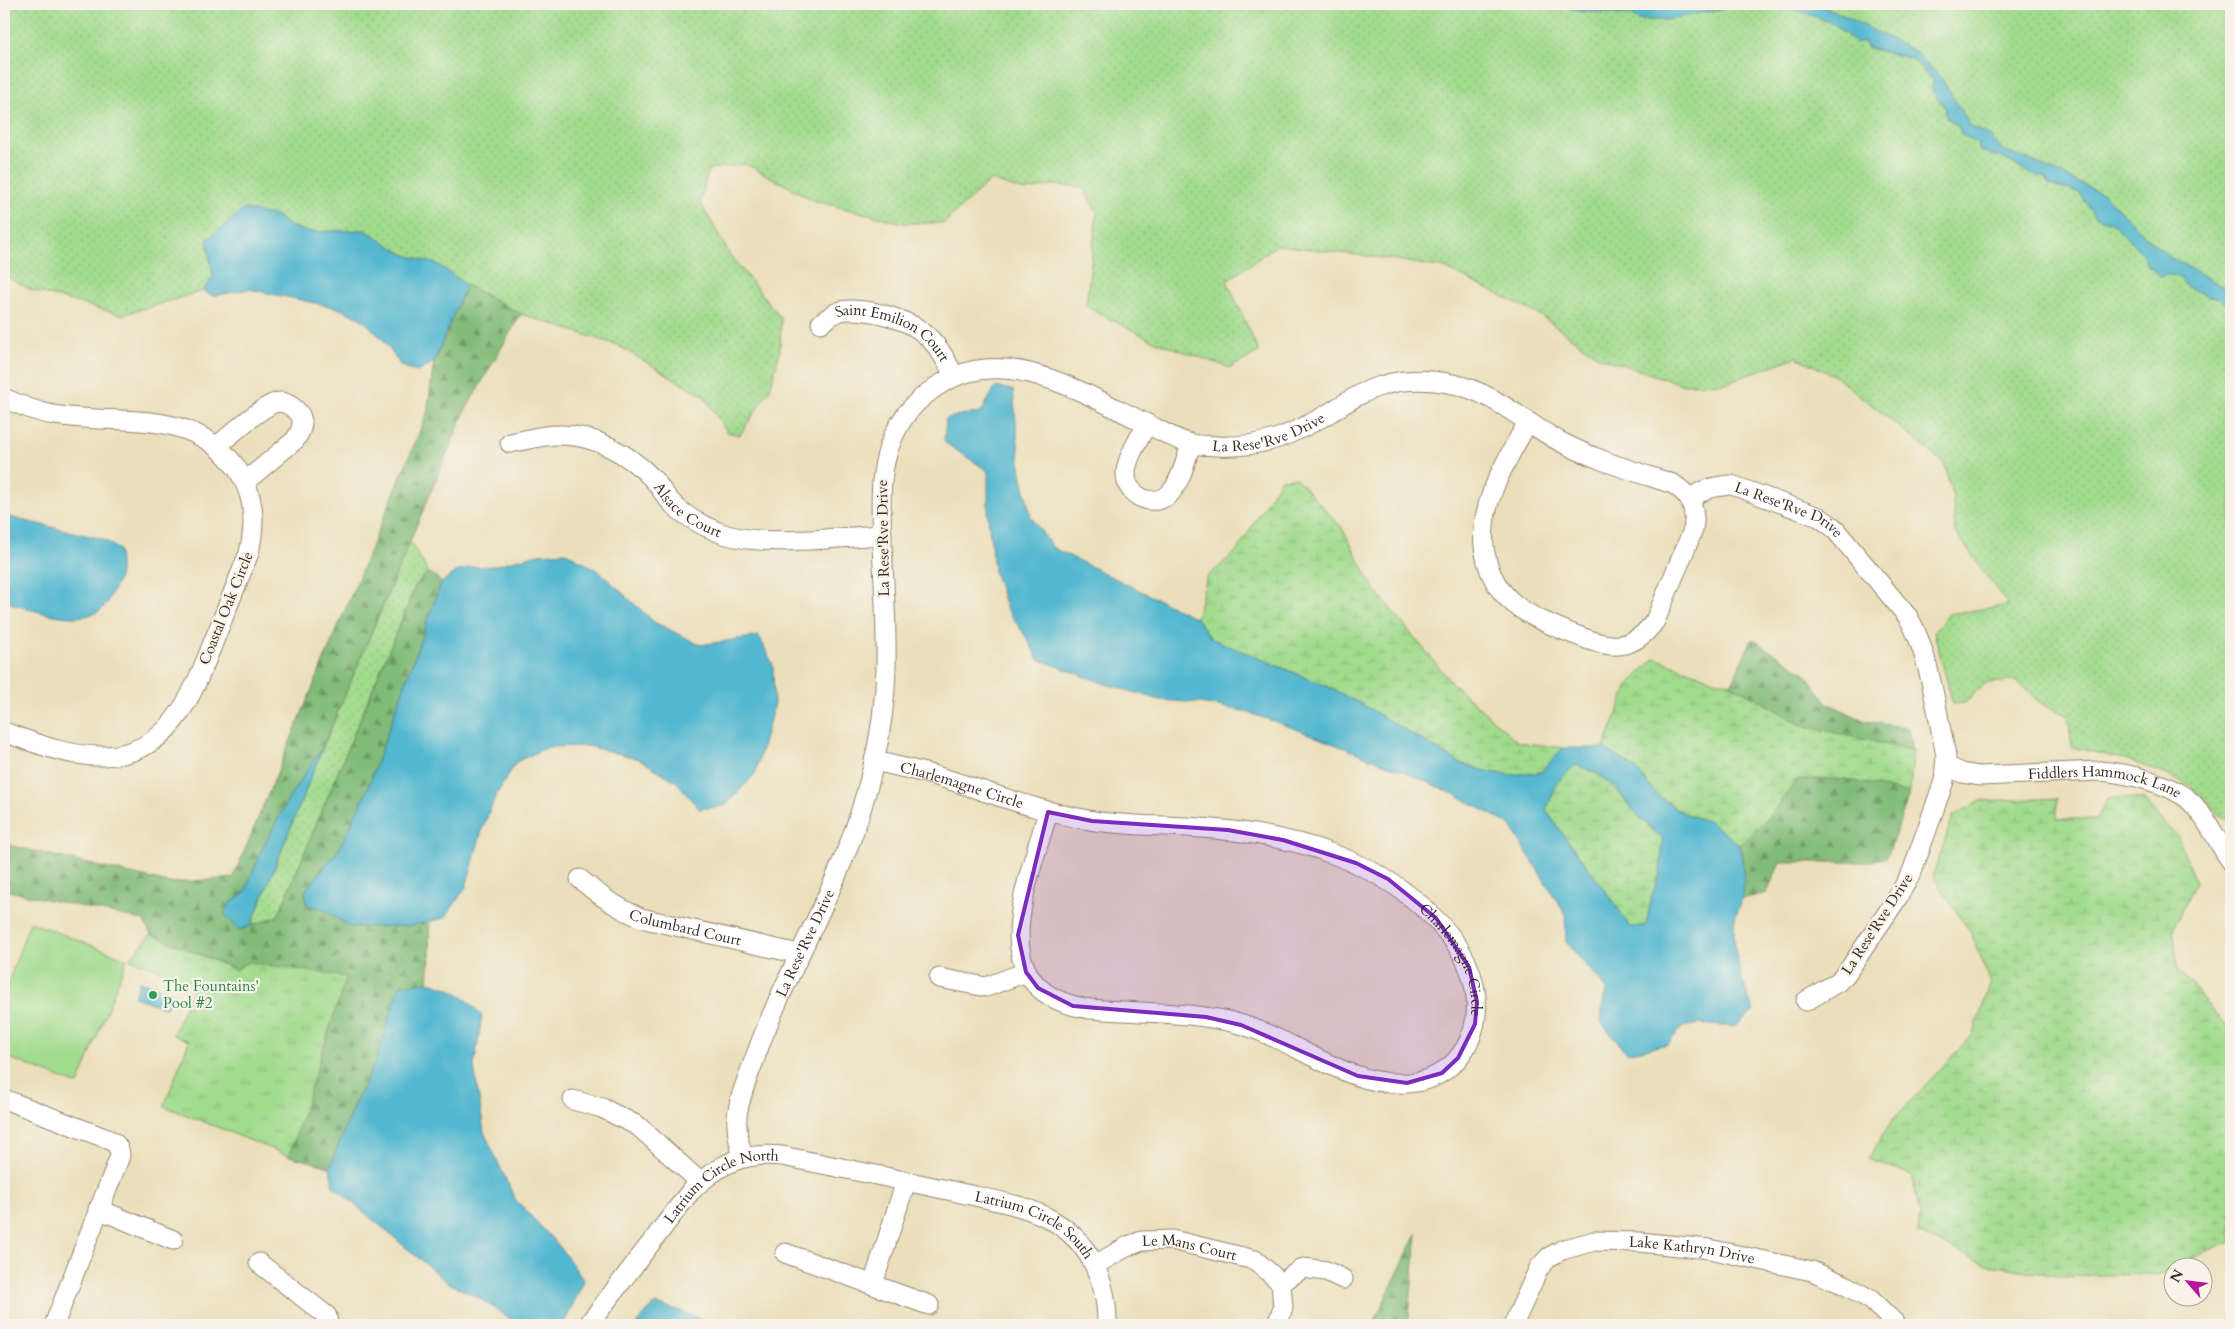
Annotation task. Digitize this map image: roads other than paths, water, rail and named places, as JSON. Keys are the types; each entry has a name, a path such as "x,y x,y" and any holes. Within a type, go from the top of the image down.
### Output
{"street":[{"name":"Saint Emilion Court","path":"821,323 833,314 848,310 900,319 912,324 928,336 941,352 954,376"},
{"name":"La Rese'Rve Drive","path":"743,1157 738,1138 737,1119 740,1100 760,1042 842,862 861,810 880,733 886,671 881,480 890,442 900,423 913,406 930,390 954,376 969,371 994,367 1016,369 1045,378 1191,444 1239,447 1266,443 1301,430 1364,392 1384,384 1412,380 1458,385 1485,394 1528,422 1590,456 1673,484 1682,490 1689,499 1700,491 1717,486 1732,485 1820,517 1833,527 1908,617 1916,631 1946,755 1946,766 1944,781 1920,852 1896,900 1846,974 1838,982 1806,1001"},
{"name":"Coastal Oak Circle","path":"4,398 29,409 55,415 162,423 186,429 208,439 225,452 246,481 254,514 254,534 249,553 198,680 185,707 172,724 155,739 139,748 122,754 103,756 79,754 50,748 4,732"},
{"path":"217,446 270,405 281,402 294,408 300,415 301,427 295,440 246,481"},
{"path":"1528,422 1507,460 1492,496 1484,531 1485,553 1491,574 1499,589 1513,605 1531,617 1597,644 1617,646 1636,640 1647,632 1655,621 1693,530 1694,508 1689,499"},
{"path":"1148,424 1130,458 1126,472 1127,482 1137,496 1155,501 1163,499 1171,493 1177,484 1191,444"},
{"name":"Alsace Court","path":"510,443 560,435 588,438 633,461 686,516 716,532 730,536 744,539 770,540 882,535"},
{"name":"Charlemagne Circle","path":"874,762 931,774 1048,812 1092,821 1144,826 1186,827 1283,840 1324,850 1356,863 1388,879 1416,900 1436,918 1456,943 1469,967 1477,1002 1475,1024 1469,1042 1458,1058 1442,1073 1425,1081 1386,1083 1358,1076 1328,1065 1264,1032 1241,1025 1206,1017 1073,1006 1052,998 1038,988 1026,972 1019,954 1018,935 1022,906 1048,812"},
{"name":"Fiddlers Hammock Lane","path":"1946,766 1962,773 1979,776 2113,772 2154,783 2182,794 2194,805 2231,861"},
{"name":"Columbard Court","path":"580,879 598,895 612,904 641,918 799,954"},
{"path":"939,978 986,987 1026,972"},
{"path":"4,1099 116,1144 120,1156 54,1325"},
{"path":"573,1100 608,1110 638,1126 700,1182"},
{"name":"Latrium Circle North","path":"588,1325 690,1192 718,1168 743,1157 762,1154 782,1156 906,1181"},
{"path":"873,1284 906,1181"},
{"name":"Latrium Circle South","path":"906,1181 1033,1211 1055,1222 1070,1233 1084,1248 1095,1265 1104,1287 1108,1308 1107,1325"},
{"path":"98,1209 173,1240"},
{"name":"Le Mans Court","path":"1095,1265 1128,1246 1142,1241 1172,1240 1255,1260 1281,1283"},
{"name":"Lake Kathryn Drive","path":"1514,1325 1532,1281 1544,1262 1562,1250 1594,1241 1638,1242 1709,1249 1812,1272 1845,1285 1871,1300 1897,1325"},
{"path":"785,1253 930,1305"},
{"path":"259,1263 328,1316 328,1325"},
{"path":"1277,1325 1283,1308 1281,1283 1303,1268 1326,1271 1343,1279"}],"water":[{"path":"1561,4 1744,4 1667,20 1638,20 1630,15 1578,11"},
{"path":"1775,4 1809,4 1833,10 1916,52 1941,78 1971,127 1988,134 2003,150 2037,163 2105,195 2147,238 2170,257 2231,291 2231,308 2218,297 2208,297 2185,285 2179,277 2166,274 2162,277 2148,266 2142,253 2112,222 2095,217 2080,193 2050,185 2045,178 2033,175 2001,157 1980,151 1978,143 1961,134 1959,127 1946,117 1946,109 1931,88 1934,81 1913,59 1868,48 1864,41 1855,43 1835,24 1783,5"},
{"path":"244,209 277,216 289,226 308,232 365,230 403,254 439,265 466,285 434,362 418,372 401,366 384,341 362,319 338,308 249,289 213,296 203,291 213,277 207,240"},
{"path":"995,387 1013,390 1021,473 1031,517 1053,548 1196,618 1212,639 1326,686 1365,706 1460,763 1486,771 1509,775 1541,772 1563,748 1604,748 1635,768 1657,795 1683,813 1710,822 1740,845 1744,886 1742,899 1734,922 1734,936 1740,969 1754,1011 1734,1027 1699,1024 1683,1027 1668,1044 1627,1053 1601,1022 1603,1002 1607,989 1566,942 1565,914 1510,825 1458,796 1403,771 1296,729 1244,711 1201,703 1160,700 1106,684 1038,659 1025,635 1007,610 994,571 988,517 988,471 944,442 946,419 960,415 981,413","holes":["1575,765 1595,772 1616,788 1635,812 1663,840 1660,873 1651,898 1646,926 1630,927 1546,810 1557,783"]},
{"path":"4,516 103,539 119,550 119,578 104,607 94,613 69,617 40,612 4,601"},
{"path":"566,552 600,572 654,622 700,645 759,636 773,665 774,704 755,774 725,806 699,809 677,782 639,759 588,746 548,747 516,762 495,797 483,827 466,887 445,918 411,926 350,927 323,909 307,905 305,891 338,851 366,793 441,583 456,572 471,567 493,566 538,554"},
{"path":"323,747 251,926 239,930 224,913 230,904 245,892 262,849 290,796"},
{"name":"The Fountains' Pool #2","path":"140,981 171,992 166,1008 134,997"},
{"path":"428,982 453,990 470,1003 482,1016 474,1066 484,1132 515,1199 560,1247 584,1281 564,1323 519,1325 479,1298 448,1283 333,1186 330,1167 353,1107 375,1063 400,985"},
{"path":"655,1304 681,1311 713,1325 635,1325"}],"place":[{"name":"The Fountains' Pool #2","path":"153,995"}]}
